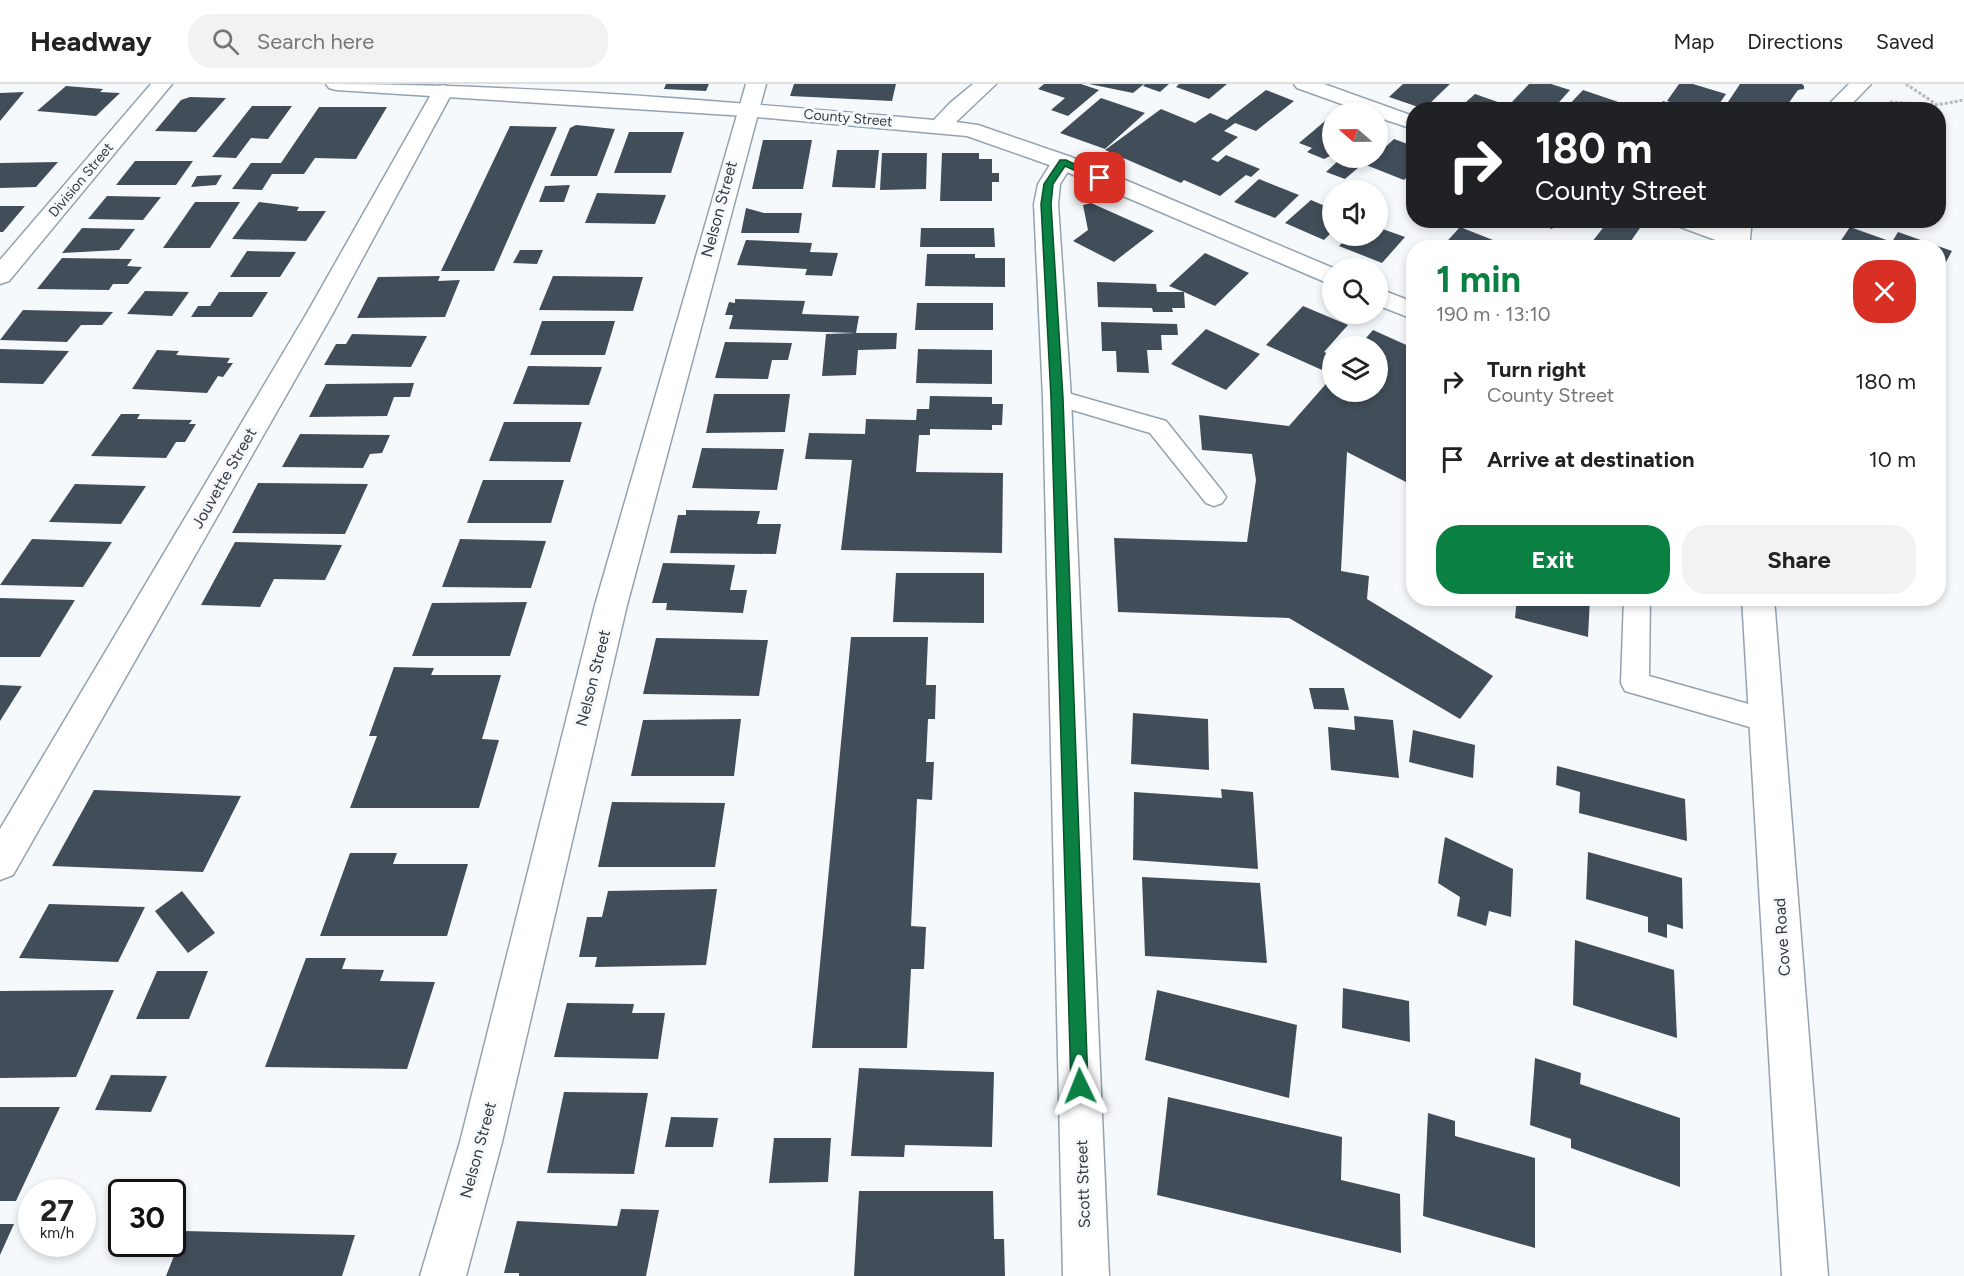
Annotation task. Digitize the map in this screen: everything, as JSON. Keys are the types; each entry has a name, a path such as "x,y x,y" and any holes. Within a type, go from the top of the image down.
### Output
{"street":[{"name":"Division Street","path":"0,276 162,84"},
{"name":"County Street","path":"336,84 443,91 751,97 982,133 1063,162 1322,273"},
{"path":"941,126 957,107 986,84"},
{"path":"1304,84 1406,120"},
{"path":"1842,102 1861,84"},
{"name":"Jouvette Street","path":"0,863 320,313 443,91"},
{"name":"Nelson Street","path":"443,1276 481,1142 611,605 751,97"},
{"name":"Scott Street","path":"1063,162 1049,184 1046,204 1057,398 1086,1276"},
{"path":"1710,228 1738,236"},
{"path":"1388,301 1406,308"},
{"name":"Cove Road","path":"1759,606 1805,1276"}],"lane":[{"path":"1057,398 1158,427 1214,497"},
{"path":"1637,606 1635,683 1767,720"}],"path":[{"path":"1906,84 1932,102"},
{"path":"1946,103 1964,100"}],"building":[{"path":"666,84 709,84 706,91 664,89"},
{"path":"794,84 896,84 892,101 790,96"},
{"path":"1044,84 1081,84 1099,90 1068,116 1051,110 1065,98 1038,89"},
{"path":"1089,84 1144,84 1133,93"},
{"path":"1145,84 1169,84 1160,92 1143,86"},
{"path":"1179,84 1227,84 1209,99 1176,87"},
{"path":"1403,84 1450,84 1431,102 1406,103 1389,97"},
{"path":"1529,84 1551,84 1570,90 1559,102 1512,102"},
{"path":"1679,84 1693,84 1726,94 1720,102 1667,101"},
{"path":"1740,84 1802,84 1804,86 1804,89 1798,90 1789,102 1728,102"},
{"path":"66,86 120,93 96,116 37,111"},
{"path":"1266,90 1294,101 1256,131 1235,123 1224,131 1238,137 1211,159 1218,162 1226,155 1260,169 1251,177 1246,175 1220,196 1184,180 1181,183 1105,150 1161,109 1195,123 1210,113 1227,120"},
{"path":"1583,90 1618,102 1572,102"},
{"path":"24,92 0,121 0,93"},
{"path":"1475,94 1498,102 1466,102"},
{"path":"190,97 226,98 196,132 155,131 181,100"},
{"path":"1101,98 1145,113 1105,149 1060,133"},
{"path":"252,106 292,106 268,139 251,138 236,158 212,157"},
{"path":"319,107 387,107 356,159 315,158 304,174 272,174 262,190 232,189 251,163 281,163"},
{"path":"1322,124 1322,158 1307,152 1312,148 1299,143"},
{"path":"576,125 615,129 597,176 550,176 570,128"},
{"path":"510,126 557,127 494,271 441,271"},
{"path":"629,132 684,132 671,173 614,173"},
{"path":"1394,139 1406,143 1406,178 1404,180 1374,168 1388,168 1388,145"},
{"path":"763,140 812,140 803,189 752,189"},
{"path":"837,150 879,150 875,188 832,187"},
{"path":"882,153 927,153 926,189 880,190"},
{"path":"942,153 979,153 979,159 992,159 992,173 999,173 999,182 992,182 992,201 940,201"},
{"path":"135,161 193,161 176,185 116,185"},
{"path":"58,162 36,187 0,188 0,163"},
{"path":"1330,168 1358,168 1345,179 1326,172"},
{"path":"222,175 216,185 191,187 197,176"},
{"path":"1259,179 1299,195 1275,218 1234,202"},
{"path":"570,185 564,202 539,202 545,186"},
{"path":"597,193 666,195 655,224 585,223"},
{"path":"107,196 161,197 143,220 88,219"},
{"path":"1311,200 1322,205 1322,239 1285,223"},
{"path":"195,202 240,202 210,248 163,248"},
{"path":"259,202 299,207 297,211 326,211 306,241 232,239"},
{"path":"1091,203 1154,231 1114,262 1073,241 1088,230 1083,205"},
{"path":"0,206 25,206 3,232 0,232"},
{"path":"746,208 764,213 802,213 799,233 741,233"},
{"path":"82,228 135,229 119,250 62,253"},
{"path":"921,228 994,228 995,247 920,247"},
{"path":"1459,228 1463,228 1493,240 1448,240"},
{"path":"1603,228 1640,228 1632,240 1594,240"},
{"path":"1849,228 1853,228 1886,240 1841,240"},
{"path":"1388,231 1405,237 1386,258 1369,258 1339,246 1388,246"},
{"path":"1898,232 1921,240 1893,240"},
{"path":"746,240 812,243 810,252 838,253 832,276 805,275 807,269 737,265"},
{"path":"1946,249 1952,251 1946,262"},
{"path":"520,250 543,250 537,264 513,263"},
{"path":"247,251 296,252 280,277 230,277"},
{"path":"1205,253 1249,273 1215,306 1169,286"},
{"path":"927,254 975,254 975,258 1005,258 1005,287 925,286"},
{"path":"62,258 132,259 127,266 142,267 128,284 113,284 109,290 37,289"},
{"path":"440,276 438,281 460,280 445,317 357,318 378,277"},
{"path":"553,276 643,277 633,311 539,310"},
{"path":"1097,282 1156,284 1157,292 1184,292 1185,308 1172,308 1173,312 1153,312 1152,308 1098,307"},
{"path":"145,291 189,292 172,316 127,314"},
{"path":"219,292 268,292 252,317 191,317 198,306 210,306"},
{"path":"735,299 805,301 802,314 859,316 856,333 729,329 733,315 725,315 729,302 735,303"},
{"path":"917,303 993,303 993,330 915,330"},
{"path":"1303,306 1322,314 1322,324 1348,325 1338,336 1322,336 1322,370 1266,345"},
{"path":"23,310 113,312 102,325 81,325 67,342 0,340"},
{"path":"542,321 615,321 605,355 530,355"},
{"path":"1101,322 1177,324 1178,335 1161,335 1162,350 1147,350 1149,373 1117,372 1116,351 1102,351"},
{"path":"1206,329 1260,354 1226,390 1171,364"},
{"path":"1373,330 1386,336 1368,336"},
{"path":"897,333 896,349 858,350 856,375 822,376 826,334"},
{"path":"352,334 427,336 411,367 324,365 336,344 346,344"},
{"path":"1388,337 1406,345 1406,482 1347,452 1341,571 1369,576 1367,599 1493,676 1460,719 1289,618 1118,612 1114,538 1247,542 1256,480 1252,454 1202,450 1199,415 1289,426 1322,388 1322,402 1388,402"},
{"path":"725,342 792,343 788,360 772,360 768,379 715,378"},
{"path":"0,349 69,351 43,384 0,383"},
{"path":"918,349 992,350 992,384 916,383"},
{"path":"157,350 179,351 176,355 230,358 227,363 233,363 223,377 218,376 207,393 132,389"},
{"path":"528,366 602,367 589,405 513,404"},
{"path":"414,383 410,397 394,397 387,416 309,417 326,384"},
{"path":"714,394 790,394 785,432 706,433"},
{"path":"930,396 992,397 992,404 1003,404 1002,425 992,425 992,430 930,429 930,435 919,435 916,472 1003,473 1002,553 841,550 852,460 805,459 809,433 865,434 866,419 916,420 917,409 929,409"},
{"path":"121,414 140,414 137,419 192,420 189,424 196,424 185,442 176,442 166,458 91,456"},
{"path":"504,422 582,422 570,462 489,461"},
{"path":"300,434 390,435 382,453 370,454 363,468 282,467"},
{"path":"702,448 784,449 777,490 692,488"},
{"path":"483,480 564,480 551,523 467,523"},
{"path":"258,483 368,484 345,534 232,533"},
{"path":"75,484 146,486 121,524 49,522"},
{"path":"686,510 760,511 757,524 781,524 776,554 670,553 678,515 686,515"},
{"path":"32,539 112,542 83,587 0,585"},
{"path":"460,539 546,541 531,588 442,587"},
{"path":"235,542 342,545 325,580 274,579 260,607 201,605"},
{"path":"663,563 735,565 730,590 747,590 743,613 666,610 667,603 652,603"},
{"path":"896,573 984,573 984,623 893,622"},
{"path":"0,598 75,600 40,657 0,657"},
{"path":"527,602 510,656 412,656 432,603"},
{"path":"1516,606 1590,606 1588,637 1515,618"},
{"path":"851,637 928,637 926,685 936,685 935,719 928,719 926,762 934,762 932,800 917,799 911,926 926,927 924,969 911,969 907,1048 812,1048"},
{"path":"656,638 768,640 759,696 643,694"},
{"path":"394,667 434,668 431,675 501,675 482,739 499,740 479,808 350,808 377,736 369,736"},
{"path":"0,685 22,686 0,721"},
{"path":"1309,688 1344,688 1349,710 1314,709"},
{"path":"1133,713 1208,719 1209,770 1131,764"},
{"path":"1354,716 1393,720 1399,778 1331,770 1328,727 1355,730"},
{"path":"741,719 734,776 631,776 643,720"},
{"path":"1413,730 1475,745 1473,778 1409,762"},
{"path":"1557,766 1685,799 1687,841 1579,813 1580,792 1556,785"},
{"path":"1221,789 1253,792 1258,869 1133,860 1134,792 1222,798"},
{"path":"94,790 241,796 203,872 52,866"},
{"path":"612,802 725,803 715,867 598,867"},
{"path":"1445,837 1513,869 1511,917 1489,911 1486,926 1457,916 1460,897 1438,883"},
{"path":"1588,852 1682,878 1683,929 1667,924 1667,938 1648,932 1648,917 1586,899"},
{"path":"350,853 397,853 393,864 468,864 447,936 320,936"},
{"path":"1142,877 1260,883 1267,963 1145,956"},
{"path":"717,889 706,965 595,967 597,957 579,957 587,917 602,917 608,891"},
{"path":"182,891 215,933 188,953 155,911"},
{"path":"49,904 145,907 118,962 19,958"},
{"path":"1575,940 1674,970 1677,1038 1573,1005"},
{"path":"306,958 346,958 342,969 384,970 380,981 435,982 407,1069 265,1067"},
{"path":"157,971 208,971 189,1019 136,1019"},
{"path":"1343,988 1409,1001 1410,1042 1342,1028"},
{"path":"114,990 76,1077 0,1078 0,991"},
{"path":"1157,990 1297,1025 1289,1098 1145,1060"},
{"path":"567,1003 634,1004 632,1013 665,1013 658,1059 554,1057"},
{"path":"1535,1058 1581,1073 1580,1084 1680,1118 1680,1187 1571,1148 1571,1139 1530,1125"},
{"path":"859,1068 994,1072 992,1147 905,1145 904,1157 851,1156"},
{"path":"111,1075 167,1076 151,1112 95,1110"},
{"path":"564,1092 648,1093 634,1174 547,1173"},
{"path":"1168,1097 1342,1137 1341,1180 1400,1194 1401,1253 1157,1195"},
{"path":"0,1107 60,1107 26,1179 18,1179 16,1201 0,1201"},
{"path":"1428,1113 1455,1121 1455,1136 1535,1158 1535,1248 1423,1216"},
{"path":"671,1117 718,1118 713,1147 665,1147"},
{"path":"774,1138 831,1138 828,1182 769,1183"},
{"path":"859,1191 993,1191 994,1239 1004,1239 1005,1276 854,1276"},
{"path":"621,1209 659,1210 646,1276 519,1276 519,1273 504,1273 517,1221 617,1226"},
{"path":"0,1224 14,1224 0,1255"},
{"path":"186,1231 355,1235 342,1276 166,1276 174,1257 186,1257"}],"route":[{"path":"1080,1086 1057,398 1046,195 1054,173 1063,162 1100,178"}]}
